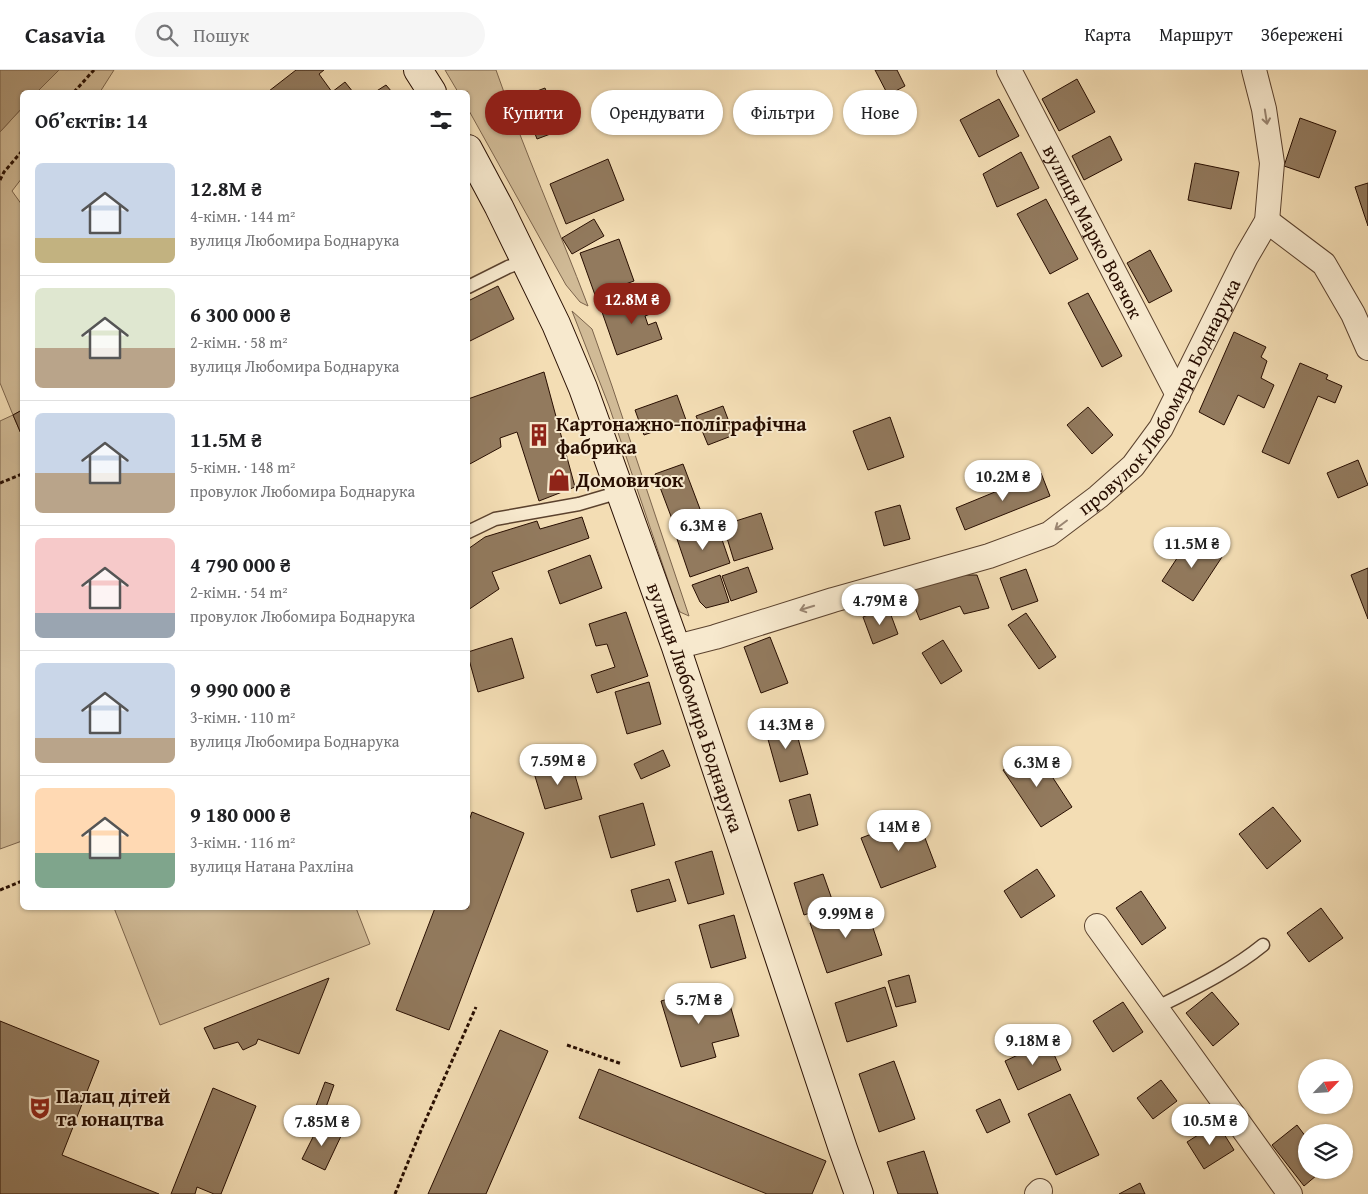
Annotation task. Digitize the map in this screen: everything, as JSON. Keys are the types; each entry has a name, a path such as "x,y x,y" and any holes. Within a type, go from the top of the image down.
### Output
{"street":[{"path":"418,70 431,90"},
{"name":"вулиця Марко Вовчок","path":"1009,70 1178,395"},
{"name":"провулок Любомира Боднарука","path":"676,647 989,556 1049,534 1098,497 1133,466 1161,428 1246,257 1266,221 1272,163 1264,109 1254,70"},
{"name":"вулиця Любомира Боднарука","path":"470,147 556,324 583,388 676,647 859,1194"},
{"path":"1266,221 1324,264 1353,314 1368,348"},
{"path":"1097,926 1290,1194"}],"lane":[{"path":"470,286 508,267 525,261"},
{"path":"470,531 496,519 579,504 620,492"},
{"path":"1156,1008 1232,967 1263,945"}],"path":[{"path":"76,90 94,70"},
{"path":"0,180 4,172 20,153"},
{"path":"0,482 20,475"},
{"path":"0,890 20,882"},
{"path":"395,1194 476,1007"},
{"path":"567,1045 622,1064"}],"shaded area":[{"path":"0,70 59,70 39,90 20,90 20,110 0,132"},
{"path":"59,70 114,70 101,90 39,90"},
{"path":"445,70 496,70 503,90 485,90 485,135 520,135 588,306 580,302 566,285 470,113 470,90 457,90"},
{"path":"20,110 20,181 12,191 20,202 20,411 13,415 0,383 0,132"},
{"path":"572,311 592,329 689,616 680,612 676,604 609,406"},
{"path":"13,415 20,431 20,842 0,849 0,421"},
{"path":"115,910 357,910 370,944 160,1025"}],"building":[{"path":"296,70 324,70 319,74 331,90 270,90"},
{"path":"875,70 897,70 905,86 897,90 885,90"},
{"path":"1077,79 1095,112 1059,131 1042,99"},
{"path":"345,82 351,90 335,90"},
{"path":"386,85 390,90 378,90"},
{"path":"999,99 1019,136 979,157 960,120"},
{"path":"1300,118 1336,131 1319,178 1284,166"},
{"path":"535,135 548,135 537,139"},
{"path":"1110,136 1122,160 1084,180 1072,156"},
{"path":"1021,152 1039,188 997,207 983,174"},
{"path":"608,159 624,200 566,224 550,184"},
{"path":"1195,163 1239,172 1231,209 1188,200"},
{"path":"1368,183 1368,226 1355,187"},
{"path":"1046,199 1078,259 1050,274 1017,214"},
{"path":"594,219 604,236 572,254 562,238"},
{"path":"619,239 634,281 595,295 580,253"},
{"path":"1150,250 1172,291 1149,303 1127,263"},
{"path":"498,286 514,319 470,341 470,300"},
{"path":"1088,293 1122,356 1102,367 1068,303"},
{"path":"653,294 658,311 645,316 648,325 656,322 662,339 617,355 602,312"},
{"path":"1234,332 1266,347 1261,357 1267,361 1261,378 1274,385 1264,408 1238,395 1224,425 1199,412"},
{"path":"1300,363 1328,375 1326,379 1342,386 1335,403 1318,396 1289,464 1262,452"},
{"name":"Картонажно-поліграфічна фабрика","path":"544,372 575,487 539,501 517,432 500,438 501,447 470,464 470,398"},
{"path":"677,395 686,420 644,435 635,410"},
{"path":"723,406 734,435 708,445 696,416"},
{"path":"1088,407 1113,435 1092,454 1067,425"},
{"path":"20,411 20,431 13,415"},
{"path":"890,417 904,457 868,470 853,431"},
{"path":"1358,460 1368,485 1338,498 1327,473"},
{"path":"683,464 700,509 672,519 655,474"},
{"path":"1041,473 1050,496 965,530 956,508"},
{"path":"900,505 910,539 884,546 875,512"},
{"path":"761,513 773,549 734,561 723,525"},
{"name":"Картонажно-поліграфічна фабрика","path":"582,517 589,538 492,572 499,589 470,609 470,548 485,537 537,521 540,529"},
{"path":"717,525 730,563 690,577 677,539"},
{"path":"1191,537 1222,557 1193,601 1162,581"},
{"path":"590,555 602,588 560,604 548,571"},
{"path":"748,567 757,592 731,601 722,576"},
{"path":"1368,568 1368,619 1351,575"},
{"path":"1026,569 1038,601 1012,610 1000,578"},
{"path":"720,575 729,602 706,608 700,602 692,585"},
{"path":"954,575 977,575 989,608 964,614 960,606 920,620 907,588"},
{"path":"888,607 898,634 873,644 863,617"},
{"path":"626,612 648,676 597,693 591,675 615,667 607,644 596,646 589,624"},
{"path":"1026,613 1056,657 1039,669 1008,625"},
{"path":"770,637 788,683 761,693 744,647"},
{"path":"512,638 524,678 478,692 470,663 470,651"},
{"path":"943,640 962,671 941,684 922,653"},
{"path":"649,682 661,724 627,734 615,692"},
{"path":"792,717 808,774 780,782 764,725"},
{"path":"1034,749 1072,807 1041,827 1003,770"},
{"path":"663,750 670,766 641,779 634,764"},
{"path":"571,762 582,799 545,809 534,773"},
{"path":"810,794 818,825 798,831 789,800"},
{"path":"643,803 655,845 611,858 599,816"},
{"path":"1273,807 1301,841 1267,869 1239,834"},
{"path":"472,812 524,833 449,1030 396,1010 434,910 470,910 470,818"},
{"path":"917,817 936,867 881,888 861,838"},
{"path":"712,851 724,894 688,904 675,862"},
{"path":"1037,869 1055,896 1021,918 1004,891"},
{"path":"823,874 834,905 804,915 794,883"},
{"path":"669,879 676,901 637,912 631,890"},
{"path":"1141,891 1166,928 1142,945 1116,908"},
{"path":"865,904 882,955 827,973 810,923"},
{"path":"1321,908 1343,938 1309,962 1287,933"},
{"path":"734,915 746,958 711,968 699,925"},
{"path":"909,975 916,1002 896,1007 888,981"},
{"path":"329,978 299,1054 258,1039 256,1044 243,1050 238,1042 214,1049 204,1028"},
{"path":"885,987 897,1026 847,1042 835,1003"},
{"path":"697,991 699,999 726,991 739,1036 712,1043 716,1057 681,1067 661,1001"},
{"path":"1212,992 1239,1024 1213,1046 1186,1013"},
{"path":"1123,1002 1143,1032 1113,1052 1093,1021"},
{"name":"Палац дітей та юнацтва","path":"0,1021 99,1061 62,1155 159,1194 0,1194"},
{"path":"500,1030 548,1051 486,1194 428,1194"},
{"path":"1048,1041 1061,1070 1018,1090 1005,1061"},
{"path":"894,1061 915,1119 879,1132 859,1074"},
{"path":"599,1069 826,1161 812,1194 767,1194 579,1118"},
{"path":"1161,1080 1177,1101 1153,1119 1137,1098"},
{"path":"325,1082 334,1085 325,1110 316,1106"},
{"name":"Палац дітей та юнацтва","path":"213,1088 256,1106 221,1194 214,1194 197,1187 195,1194 171,1194"},
{"path":"1070,1094 1099,1155 1056,1175 1028,1114"},
{"path":"1000,1099 1010,1122 987,1133 976,1110"},
{"path":"320,1123 342,1134 325,1170 302,1159"},
{"path":"1217,1123 1234,1150 1204,1169 1187,1142"},
{"path":"1297,1125 1298,1178 1272,1145"},
{"path":"924,1151 938,1194 898,1194 887,1162"},
{"path":"1299,1179 1312,1179 1304,1186"},
{"path":"1140,1183 1145,1194 1119,1194"}],"place":[{"name":"Картонажно-поліграфічна фабрика","path":"539,435"},
{"name":"Домовичок","path":"559,480"},
{"name":"Палац дітей та юнацтва","path":"40,1108"}]}
